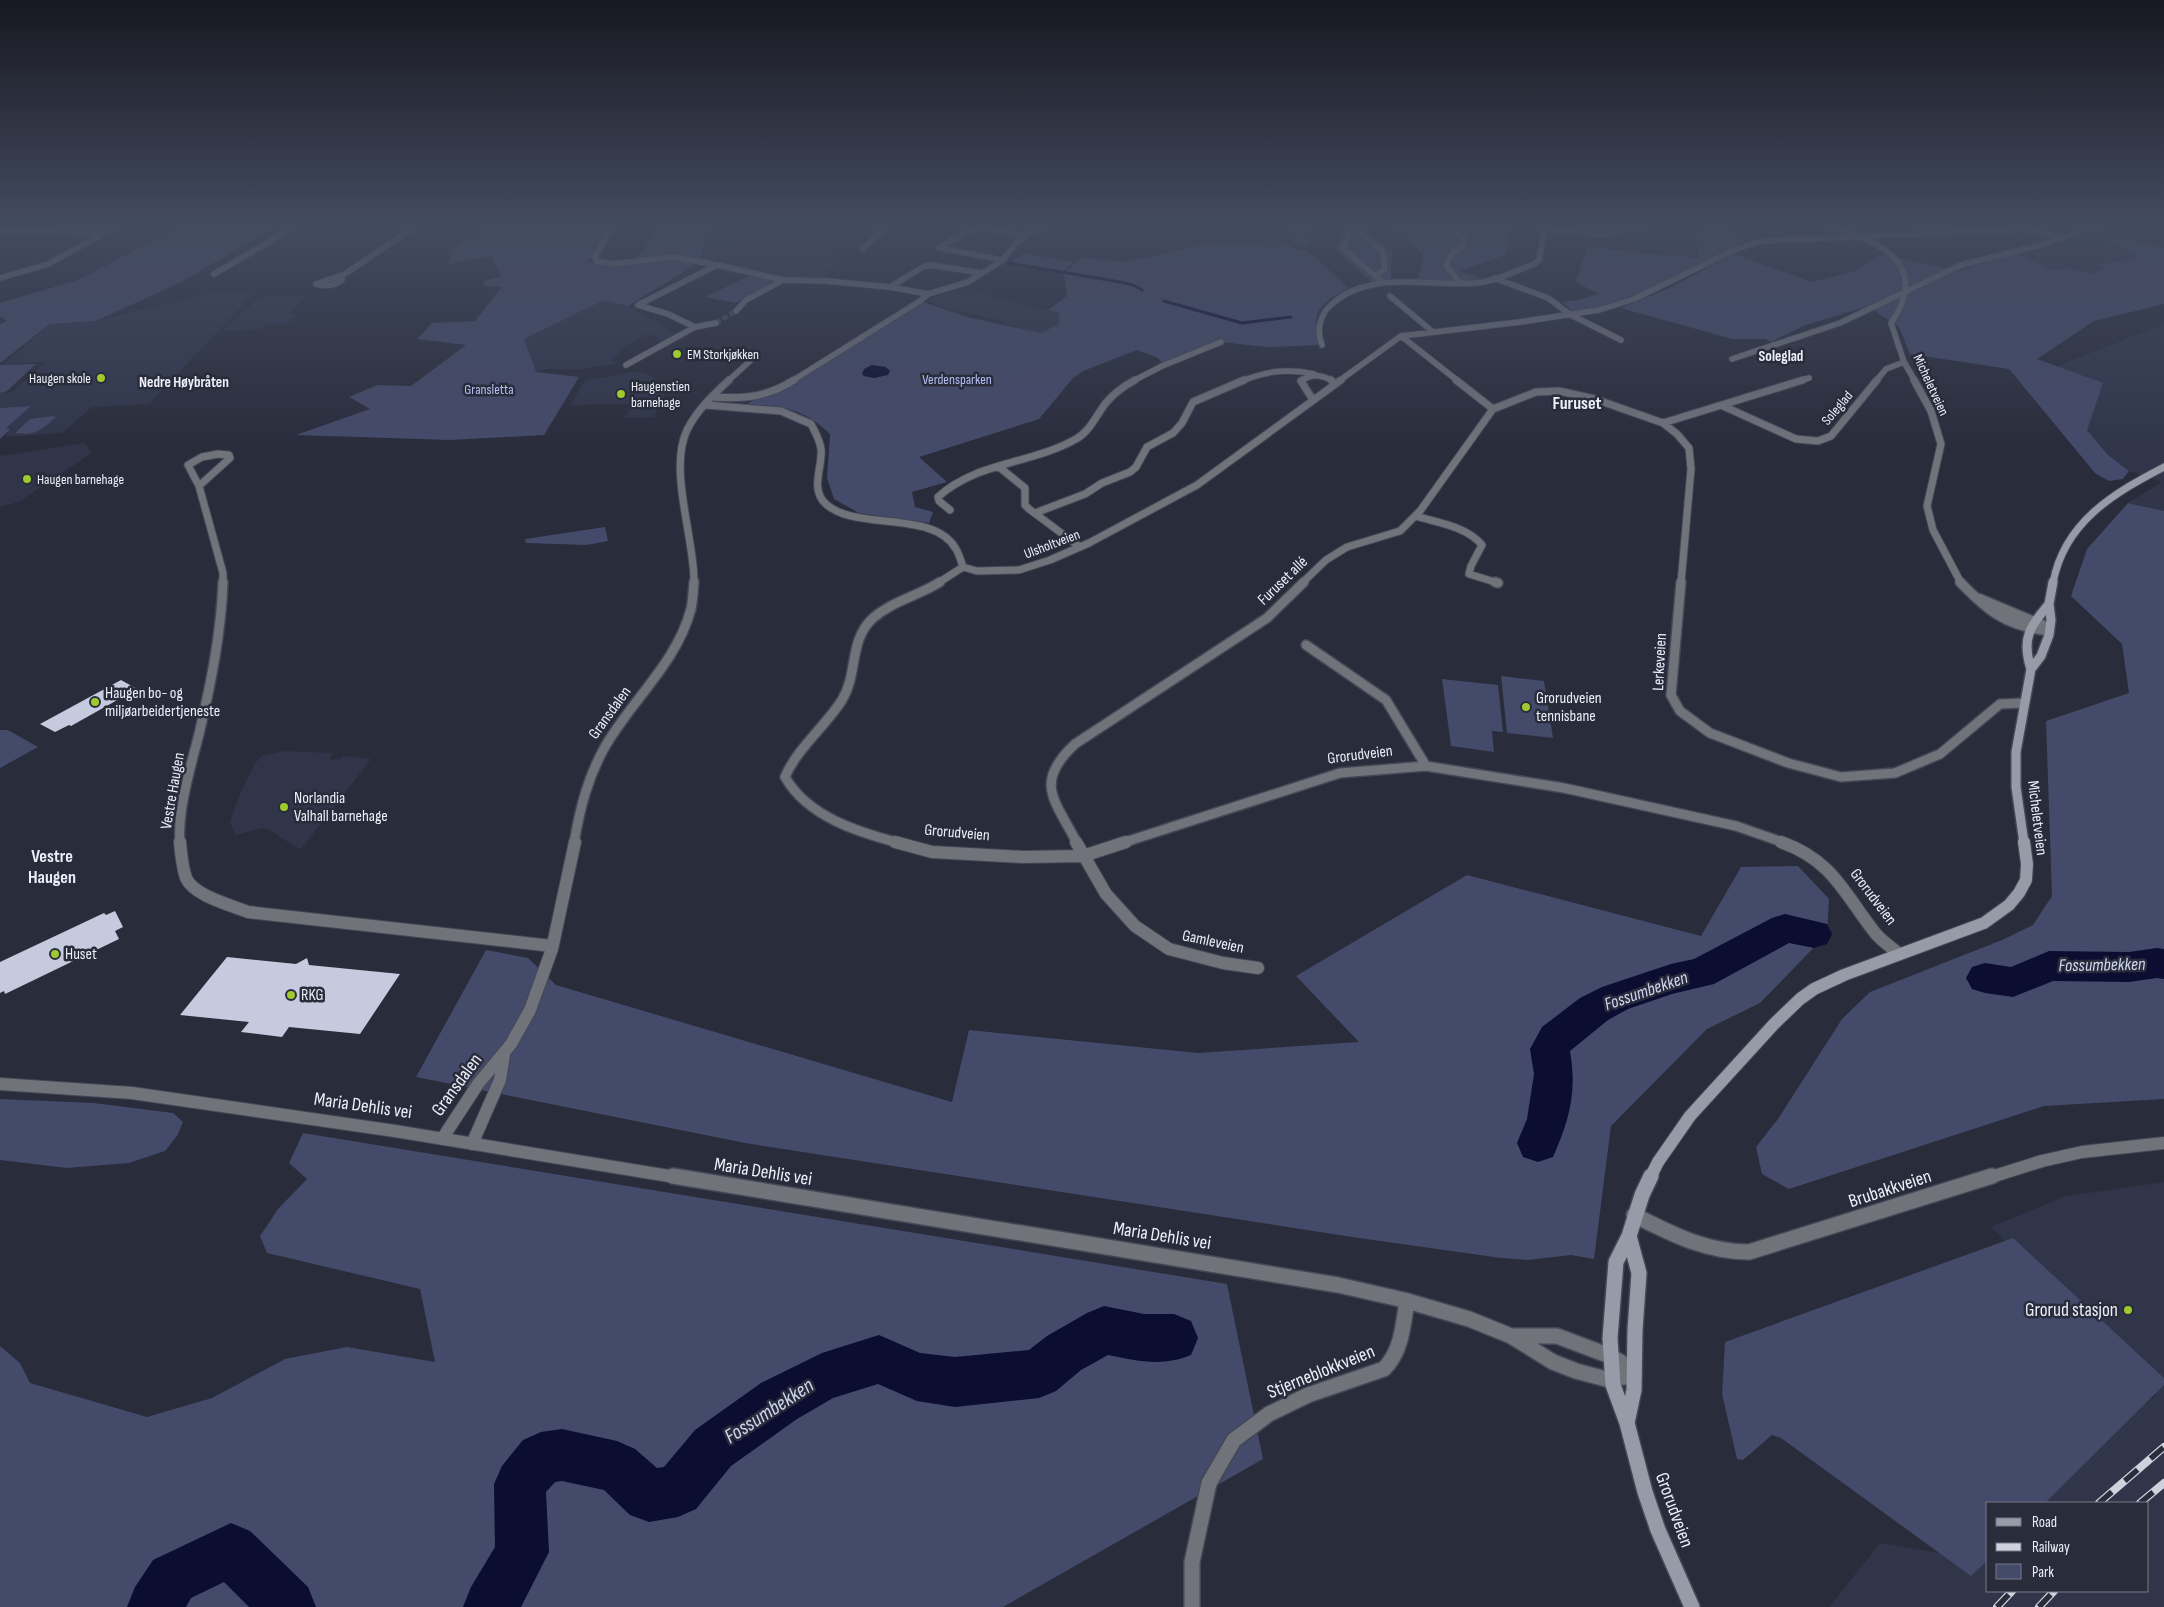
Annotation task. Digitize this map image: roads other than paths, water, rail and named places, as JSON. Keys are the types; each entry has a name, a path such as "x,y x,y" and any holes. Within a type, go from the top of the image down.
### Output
{"main road":[{"path":"2031,669 2041,656 2049,631 2051,620 2049,604 2055,571 2067,544 2082,522 2116,493 2164,467"},
{"path":"2031,669 2024,651 2033,625 2049,604"},
{"name":"Micheletveien","path":"1899,954 1984,924 2009,905 2019,893 2026,880 2026,844 2016,787 2016,770 2018,732 2031,669"},
{"name":"Grorudveien","path":"1692,1607 1658,1530 1636,1461 1628,1423 1612,1380 1610,1356 1611,1321 1616,1262 1628,1236 1634,1215 1658,1162 1690,1116 1790,1008 1814,989 1899,954"},
{"name":"Grorudveien","path":"1628,1236 1639,1273 1634,1390 1628,1423"}],"street":[{"path":"652,298 638,305 668,314 694,327"},
{"path":"736,311 750,298"},
{"path":"714,397 746,398 764,396 778,390 924,298"},
{"path":"1322,345 1319,338 1321,316 1337,298"},
{"path":"1392,298 1433,332"},
{"path":"1548,298 1571,315 1621,340"},
{"name":"Ulsholtveien","path":"963,567 977,571 1019,570 1050,560 1080,547 1197,485 1401,336 1571,315 1599,310 1636,298"},
{"path":"1732,359 1840,323 1894,298"},
{"name":"Micheletveien","path":"1905,298 1902,307 1891,323 1904,362 1931,411 1941,444 1927,506 1933,530 1958,580 1986,608 1998,617 2033,625 2049,631"},
{"path":"626,365 694,327 716,323"},
{"path":"1401,336 1493,409"},
{"path":"950,510 939,501 938,497 941,493 967,477 1075,440 1087,430 1109,399 1119,391 1149,373 1222,342"},
{"name":"Gransdalen","path":"442,1139 483,1077 504,1054 534,1001 552,946 564,900 581,807 593,769 617,727 670,655 683,631 692,608 694,570 680,453 687,430 706,405 750,361"},
{"name":"Soleglad","path":"1723,406 1796,439 1806,442 1818,442 1831,436 1886,369 1904,362"},
{"path":"1035,513 1085,494 1102,483 1130,472 1136,467 1147,447 1172,433 1182,422 1193,402 1263,372 1302,370 1324,376 1333,381 1334,384"},
{"path":"1313,400 1301,381 1314,374"},
{"path":"1663,423 1809,378"},
{"name":"Lerkeveien","path":"1493,409 1536,392 1559,391 1595,399 1663,423 1677,434 1689,448 1691,469 1671,695 1680,711 1710,733 1788,762 1841,777 1895,773 1940,754 2000,704 2024,703"},
{"path":"706,405 781,411 810,424 822,448 818,493 825,504 835,510 861,517 912,525 936,532 953,542 963,567"},
{"name":"Furuset allé","path":"1083,856 1050,791 1052,772 1060,758 1075,744 1116,716 1267,618 1326,560 1347,548 1400,531 1416,516 1493,409"},
{"path":"999,467 1026,488 1025,505 1080,547"},
{"name":"Vestre Haugen","path":"198,486 224,573 222,608 214,669 187,782 179,833 182,863 187,880 206,896 248,912 552,946"},
{"path":"1416,516 1468,533 1479,539 1482,545 1481,550 1469,570 1469,574 1498,583"},
{"name":"Grorudveien","path":"963,567 935,585 888,608 871,620 856,643 852,676 842,700 791,763 784,777 793,791 828,818 872,836 932,852 1023,857 1083,856 1340,773 1426,766 1583,793 1736,826 1792,846 1818,861 1836,877 1877,936 1899,954"},
{"name":"Grorudveien","path":"1306,645 1386,700 1426,766"},
{"name":"Gamleveien","path":"1083,856 1106,894 1135,926 1168,950 1223,963 1258,968"},
{"name":"Gransdalen","path":"472,1144 500,1080 504,1054"},
{"name":"Maria Dehlis vei","path":"0,1084 84,1088 132,1093 442,1139 1297,1278 1407,1301 1512,1336 1555,1363 1589,1376 1612,1380 1623,1380 1634,1376 1622,1363 1610,1356 1557,1336 1512,1336"},
{"name":"Brubakkveien","path":"1634,1215 1704,1248 1723,1253 1749,1252 2042,1161 2100,1150 2164,1143"},
{"name":"Stjerneblokkveien","path":"1192,1607 1192,1562 1209,1483 1234,1440 1269,1414 1308,1395 1384,1369 1392,1363 1396,1354 1407,1301"}],"waterway":[{"path":"1164,301 1242,323 1291,317"},
{"name":"Fossumbekken","path":"1538,1143 1548,1119 1554,1074 1550,1049 1556,1039 1594,1009 1615,998 1671,979 1701,973 1785,928 1814,934"},
{"name":"Fossumbekken","path":"1985,978 2013,982 2049,966 2129,967 2157,963 2164,964"},
{"name":"Fossumbekken","path":"491,1607 522,1552 520,1484 541,1458 562,1455 617,1467 649,1496 678,1491 713,1448 779,1401 822,1377 879,1359 917,1377 955,1382 1039,1374 1064,1353 1104,1330 1144,1338 1174,1338"},
{"name":"Fossumbekken","path":"155,1607 172,1579 231,1550 288,1607"}],"tunnel":[{"path":"716,323 736,311"}],"railway":[{"path":"2100,1502 2164,1447"},
{"path":"2141,1502 2164,1483"},
{"path":"1997,1607 2011,1592"},
{"path":"2039,1607 2053,1592"}],"place":[{"name":"EM Storkjøkken","path":"677,354"},
{"name":"Haugen skole","path":"101,378"},
{"name":"Haugenstien barnehage","path":"621,394"},
{"name":"Haugen barnehage","path":"27,479"},
{"name":"Haugen bo- og miljøarbeidertjeneste","path":"95,702"},
{"name":"Grorudveien tennisbane","path":"1526,707"},
{"name":"Norlandia Valhall barnehage","path":"284,807"},
{"name":"Huset","path":"55,954"},
{"name":"RKG","path":"291,995"},
{"name":"Grorud stasjon","path":"2128,1310"}],"district":[{"name":"Soleglad","path":"1781,356"},
{"name":"Nedre Høybråten","path":"184,382"},
{"name":"Furuset","path":"1577,403"},
{"name":"Vestre Haugen","path":"52,866"}],"park label":[{"name":"Verdensparken","path":"957,379"},
{"name":"Gransletta","path":"489,389"}]}
